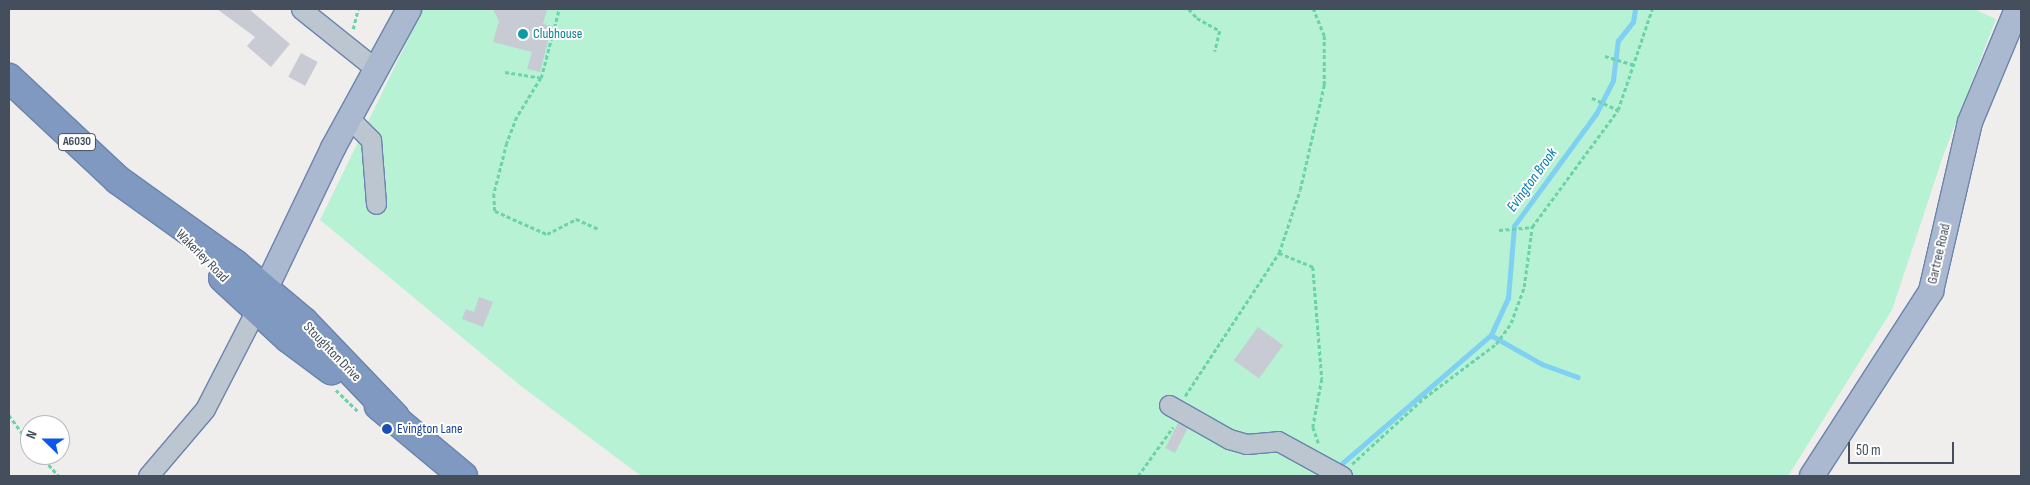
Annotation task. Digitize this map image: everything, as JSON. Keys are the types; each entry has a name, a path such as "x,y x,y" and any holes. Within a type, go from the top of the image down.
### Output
{"highway":[{"name":"Wakerley Road","path":"9,78 118,180 148,202 261,299"},
{"name":"Stoughton Drive","path":"261,299 303,321 395,417 463,476"}],"main road":[{"path":"261,299 350,119 409,9"},
{"name":"Gartree Road","path":"1812,476 1930,291 1970,122 2016,9"}],"street":[{"path":"301,9 376,69"},
{"path":"350,119 371,140 376,204"},
{"path":"148,476 205,409 261,299"},
{"path":"1169,405 1229,439 1246,444 1278,441 1337,473"}],"path":[{"path":"348,47 358,9"},
{"path":"559,9 541,78 517,117 507,143 494,194 495,211 546,234 576,219 598,230"},
{"path":"1189,9 1197,18 1220,31 1215,51"},
{"path":"1138,476 1176,423 1169,405 1182,400 1279,253 1300,190 1324,85 1324,36 1313,9"},
{"path":"1279,253 1314,267 1322,379 1313,427 1337,473 1424,398 1496,344 1511,323 1524,287 1532,226 1618,110 1635,65 1652,9"},
{"path":"1605,56 1635,65"},
{"path":"505,72 541,78"},
{"path":"1592,98 1618,110"},
{"path":"1499,230 1532,226"},
{"path":"9,414 20,430"},
{"path":"49,465 59,476"}],"green space":[{"path":"423,9 1974,9 1996,19 1943,156 1892,310 1788,476 641,476 521,386 320,220"}],"building":[{"path":"217,9 249,9 290,44 271,67 247,46 255,37"},
{"name":"Clubhouse","path":"493,9 547,9 543,24 552,26 540,72 527,69 532,52 493,42 499,21"},
{"path":"301,53 318,62 305,86 288,77"},
{"path":"479,297 493,302 483,327 462,319 466,309 474,312"},
{"path":"1258,327 1283,345 1259,378 1234,360"},
{"path":"1178,423 1188,428 1175,453 1165,448"}],"waterway":[{"name":"Evington Brook","path":"1338,467 1491,335 1508,298 1514,226 1596,114 1613,80 1618,41 1633,22 1635,9"},
{"path":"1491,335 1542,364 1578,377"}],"place":[{"name":"Clubhouse","path":"523,34"},
{"name":"Evington Lane","path":"387,429"}]}
